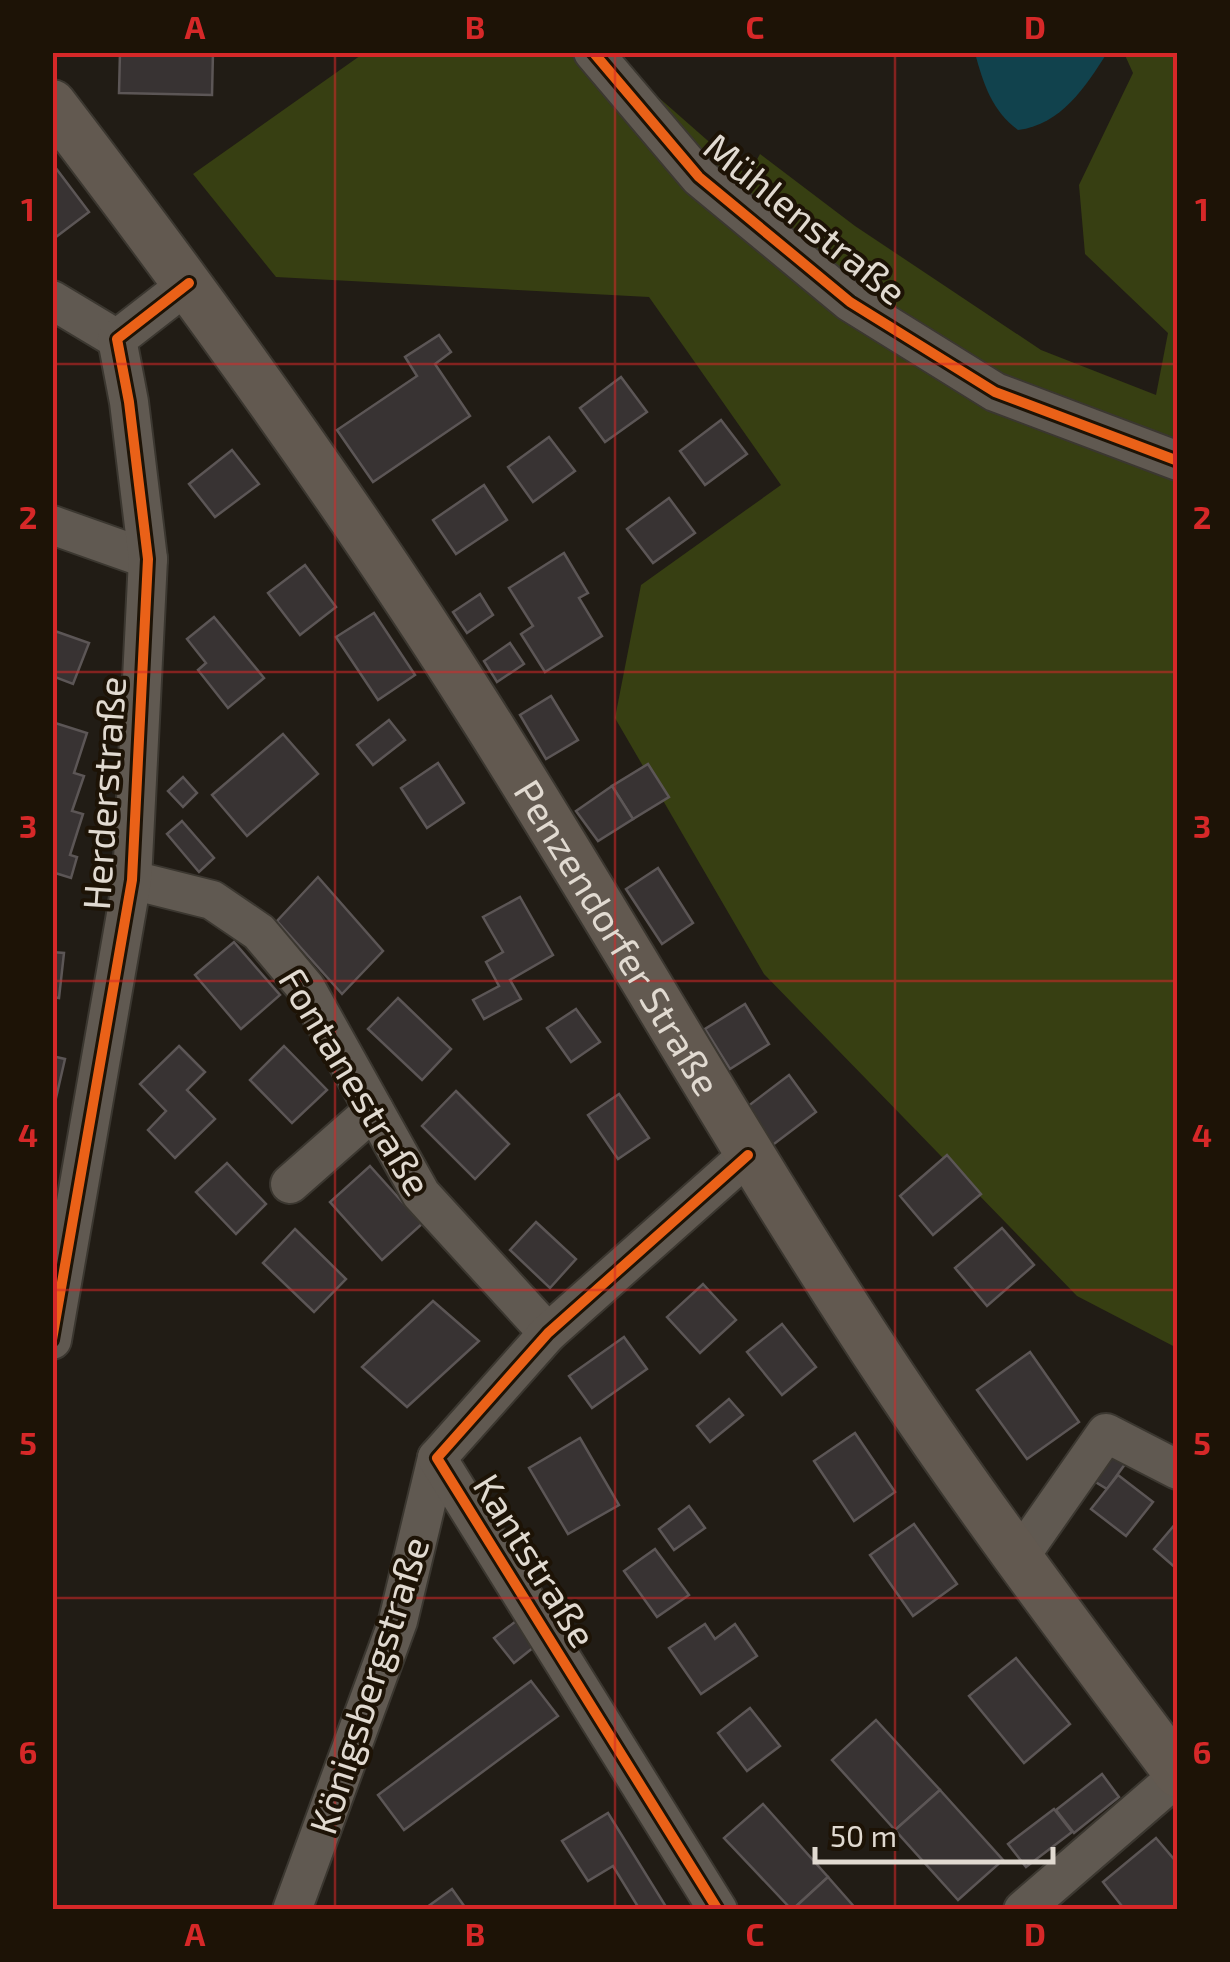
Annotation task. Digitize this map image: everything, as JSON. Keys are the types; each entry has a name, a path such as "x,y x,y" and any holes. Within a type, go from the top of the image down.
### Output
{"main road":[{"name":"Penzendorfer Straße","path":"52,104 189,283 366,534 480,712 748,1156 894,1381 1018,1560 1178,1774"}],"street":[{"name":"Mühlenstraße","path":"593,52 699,177 850,302 995,392 1178,461"},
{"path":"52,300 116,340 189,283"},
{"name":"Herderstraße","path":"52,1340 132,880 148,559 129,402 116,340"},
{"path":"52,524 148,559"},
{"name":"Fontanestraße","path":"132,880 212,900 259,932 306,988 421,1194 548,1333"},
{"path":"290,1184 374,1110"},
{"name":"Kantstraße","path":"718,1910 436,1458 548,1333 748,1156"},
{"path":"1018,1560 1106,1433 1178,1470"},
{"name":"Königsbergstraße","path":"292,1910 398,1621 436,1458"},
{"path":"1023,1910 1178,1774"}],"green space":[{"path":"364,53 608,53 748,176 760,154 855,226 1041,350 1156,395 1168,333 1085,254 1079,185 1133,73 1124,53 1177,53 1177,1348 1077,1296 764,974 615,718 641,585 781,485 649,297 276,277 193,174"}],"water":[{"path":"975,52 1107,53 1081,91 1060,112 1033,127 1018,130 995,105"}],"building":[{"path":"120,52 213,52 212,95 119,93"},
{"path":"52,163 89,212 52,240"},
{"path":"439,335 451,352 435,364 470,416 373,482 337,430 417,376 405,357"},
{"path":"621,377 647,412 605,442 580,408"},
{"path":"721,420 747,454 705,485 680,451"},
{"path":"549,437 575,471 533,502 508,467"},
{"path":"232,450 259,484 215,517 189,484"},
{"path":"484,485 507,520 456,554 433,520"},
{"path":"669,498 695,533 653,563 627,529"},
{"path":"564,553 588,593 579,598 602,636 545,672 521,634 533,626 509,588"},
{"path":"305,565 336,607 300,635 268,593"},
{"path":"480,594 493,615 467,633 453,612"},
{"path":"374,613 415,675 378,700 336,637"},
{"path":"214,617 264,678 228,708 198,670 206,663 187,639"},
{"path":"52,630 89,643 73,684 52,676"},
{"path":"510,643 524,664 497,682 484,661"},
{"path":"551,696 578,740 546,759 520,715"},
{"path":"389,720 405,740 373,765 357,745"},
{"path":"52,722 87,733 74,773 84,776 72,811 83,814 70,855 77,857 71,878 52,872"},
{"path":"283,734 318,774 247,836 212,795"},
{"path":"438,763 464,803 427,828 401,788"},
{"path":"648,764 669,797 633,819 612,786"},
{"path":"183,777 197,793 183,807 168,791"},
{"path":"612,786 633,819 598,841 576,811"},
{"path":"182,821 214,858 199,872 167,834"},
{"path":"658,868 693,923 662,944 626,889"},
{"path":"318,877 383,951 342,994 277,921"},
{"path":"520,897 553,955 510,980 521,999 484,1019 473,1000 499,986 486,962 503,952 483,917"},
{"path":"234,942 280,995 241,1029 195,975"},
{"path":"52,952 64,953 59,998 52,997"},
{"path":"398,998 451,1049 422,1080 368,1029"},
{"path":"745,1004 769,1044 730,1069 705,1029"},
{"path":"576,1009 600,1042 571,1062 547,1028"},
{"path":"179,1046 205,1072 187,1090 215,1119 175,1158 148,1130 166,1111 140,1084"},
{"path":"284,1046 327,1090 292,1123 250,1080"},
{"path":"52,1056 65,1059 56,1098 52,1097"},
{"path":"789,1075 816,1112 770,1147 743,1110"},
{"path":"456,1091 509,1144 475,1179 422,1126"},
{"path":"619,1094 649,1138 618,1159 588,1115"},
{"path":"947,1155 981,1194 933,1235 900,1196"},
{"path":"227,1163 266,1204 236,1234 196,1192"},
{"path":"370,1166 422,1224 382,1260 330,1202"},
{"path":"536,1222 576,1259 550,1288 510,1250"},
{"path":"1002,1228 1034,1265 987,1306 955,1268"},
{"path":"295,1229 346,1279 314,1312 263,1263"},
{"path":"703,1284 736,1320 700,1353 667,1317"},
{"path":"433,1301 479,1341 407,1407 362,1367"},
{"path":"782,1324 816,1367 782,1395 747,1352"},
{"path":"624,1337 647,1369 592,1408 569,1376"},
{"path":"1030,1352 1079,1422 1027,1459 977,1390"},
{"path":"729,1399 743,1415 710,1442 697,1426"},
{"path":"855,1433 895,1492 854,1521 814,1461"},
{"path":"580,1438 619,1505 568,1534 529,1468"},
{"path":"1114,1451 1128,1460 1107,1489 1094,1481"},
{"path":"1118,1475 1153,1502 1126,1536 1091,1509"},
{"path":"689,1506 705,1528 674,1550 659,1529"},
{"path":"1178,1523 1178,1570 1154,1549"},
{"path":"914,1524 957,1584 913,1616 870,1555"},
{"path":"655,1549 689,1595 657,1617 624,1571"},
{"path":"520,1618 539,1643 514,1663 494,1638"},
{"path":"705,1624 715,1639 735,1624 757,1656 701,1694 669,1648"},
{"path":"1016,1658 1070,1724 1024,1763 969,1696"},
{"path":"531,1681 558,1716 404,1830 378,1795"},
{"path":"750,1708 780,1746 747,1771 718,1733"},
{"path":"876,1720 940,1790 895,1830 832,1760"},
{"path":"1102,1774 1119,1797 1074,1833 1056,1810"},
{"path":"940,1790 1003,1860 958,1900 895,1830"},
{"path":"763,1804 828,1877 792,1910 724,1838"},
{"path":"1054,1809 1072,1832 1026,1867 1008,1844"},
{"path":"608,1813 668,1910 640,1910 613,1866 588,1881 562,1841"},
{"path":"1156,1838 1178,1864 1178,1910 1125,1910 1103,1882"},
{"path":"828,1877 857,1910 792,1910"},
{"path":"452,1889 467,1910 423,1910"}],"cycle path":[{"path":"593,52 699,177 850,302 995,392 1178,461"},
{"path":"52,1340 132,880 148,559 129,402 117,339 189,283"},
{"path":"718,1910 437,1458 548,1333 748,1155"}]}
